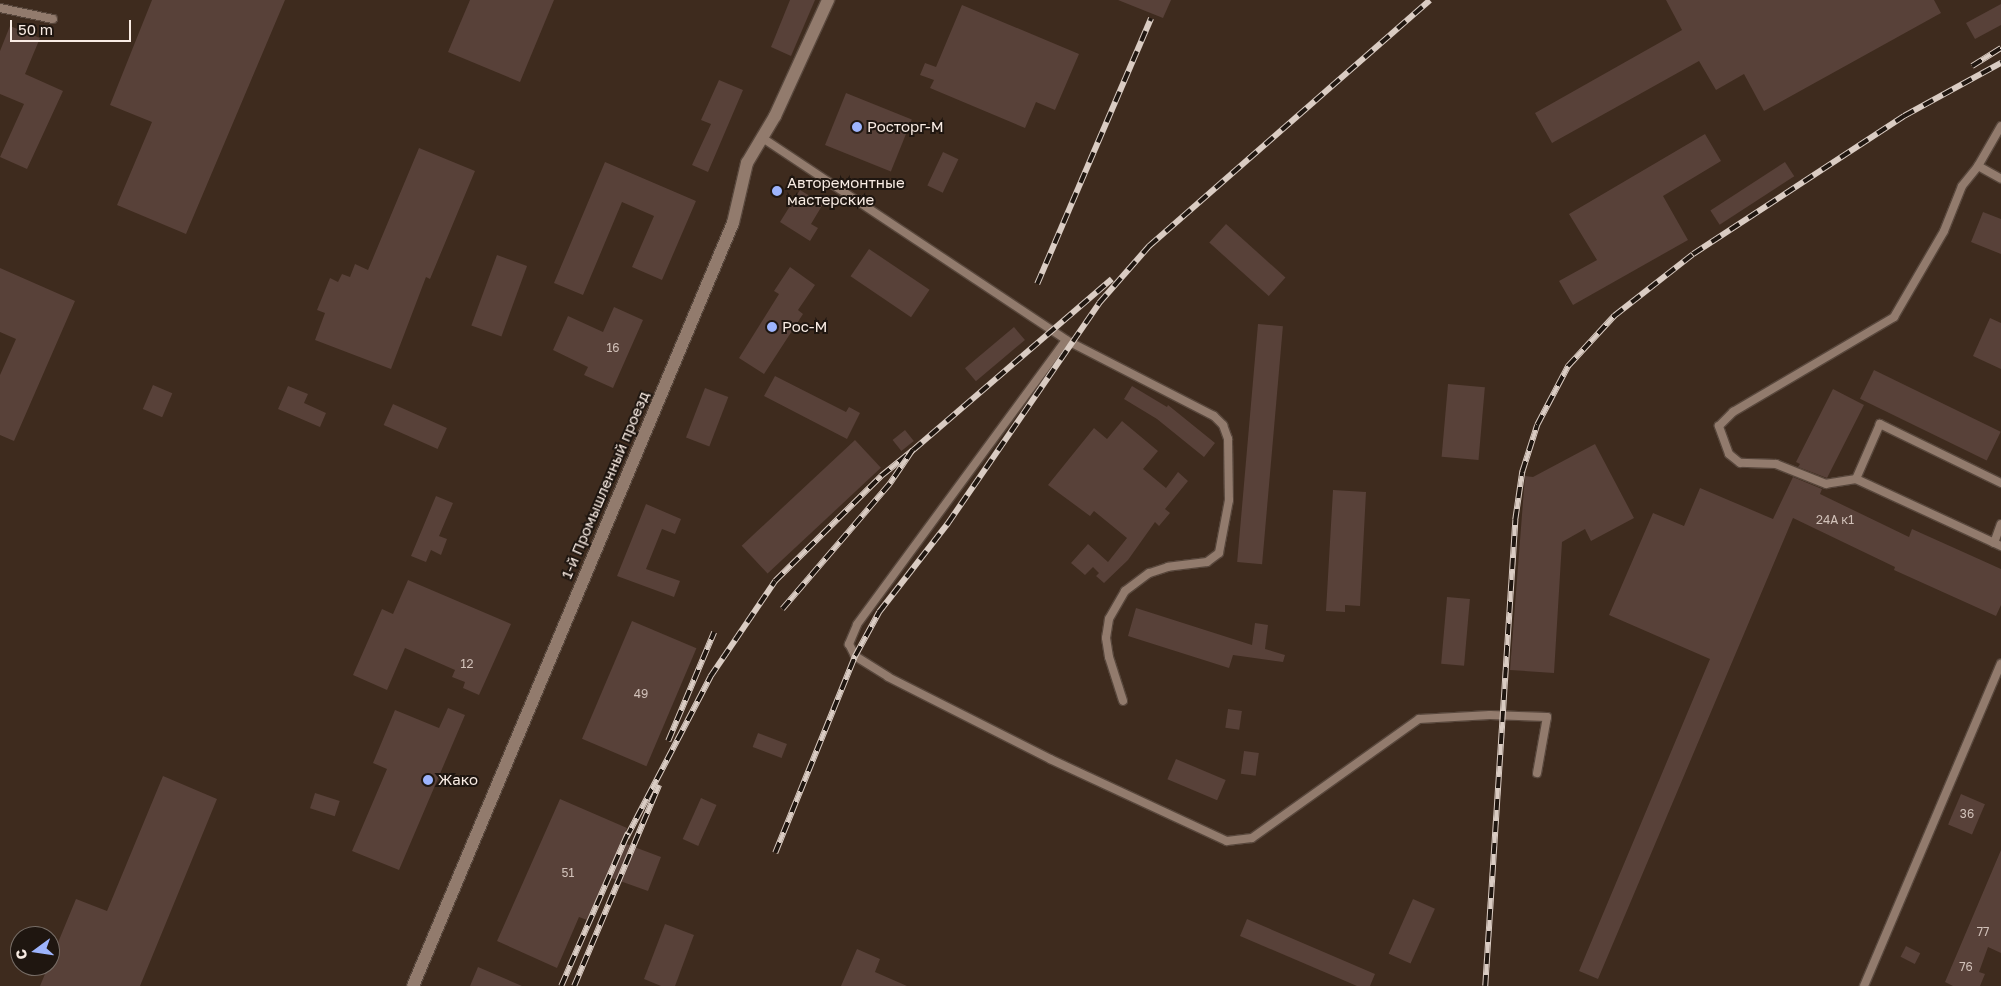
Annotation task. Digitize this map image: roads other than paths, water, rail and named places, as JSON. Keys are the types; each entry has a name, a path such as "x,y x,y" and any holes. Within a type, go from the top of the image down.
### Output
{"street":[{"name":"1-й Промышленный проезд","path":"413,986 733,223 743,174 761,137 775,116 828,0"}],"lane":[{"path":"0,8 53,20"},
{"path":"2001,126 1978,166 1962,186 1944,231 1894,317 1734,412 1720,426 1729,454 1740,463 1776,464 1826,484 1856,478 1998,544 2001,524"},
{"path":"761,137 1066,340 1214,416 1223,425 1228,439 1229,500 1219,553 1207,562 1168,566 1149,573 1125,591 1109,619 1106,638 1109,658 1123,701"},
{"path":"1978,166 2001,179"},
{"path":"1066,340 857,625 849,644 855,656 888,677 1050,759 1227,841 1252,838 1420,719 1490,715 1547,717 1537,773"},
{"path":"1856,478 1880,424 2001,483"},
{"path":"1864,986 2001,664"}],"railway":[{"path":"775,853 855,656 879,612 948,523 1099,303 1149,246 1430,0"},
{"path":"1037,284 1151,18"},
{"path":"1972,66 2001,48"},
{"path":"1485,986 1515,520 1522,472 1537,425 1568,366 1614,316 1693,254 1904,116 2001,63"},
{"path":"913,450 1112,279"},
{"path":"626,838 710,677 775,581 881,476 913,450 890,484 783,609"},
{"path":"668,741 714,632"},
{"path":"574,986 659,785"},
{"path":"561,986 628,833"}],"place":[{"name":"Росторг-М","path":"857,127"},
{"name":"Авторемонтные мастерские","path":"777,191"},
{"name":"Рос-М","path":"772,327"},
{"name":"Жако","path":"428,780"}]}
